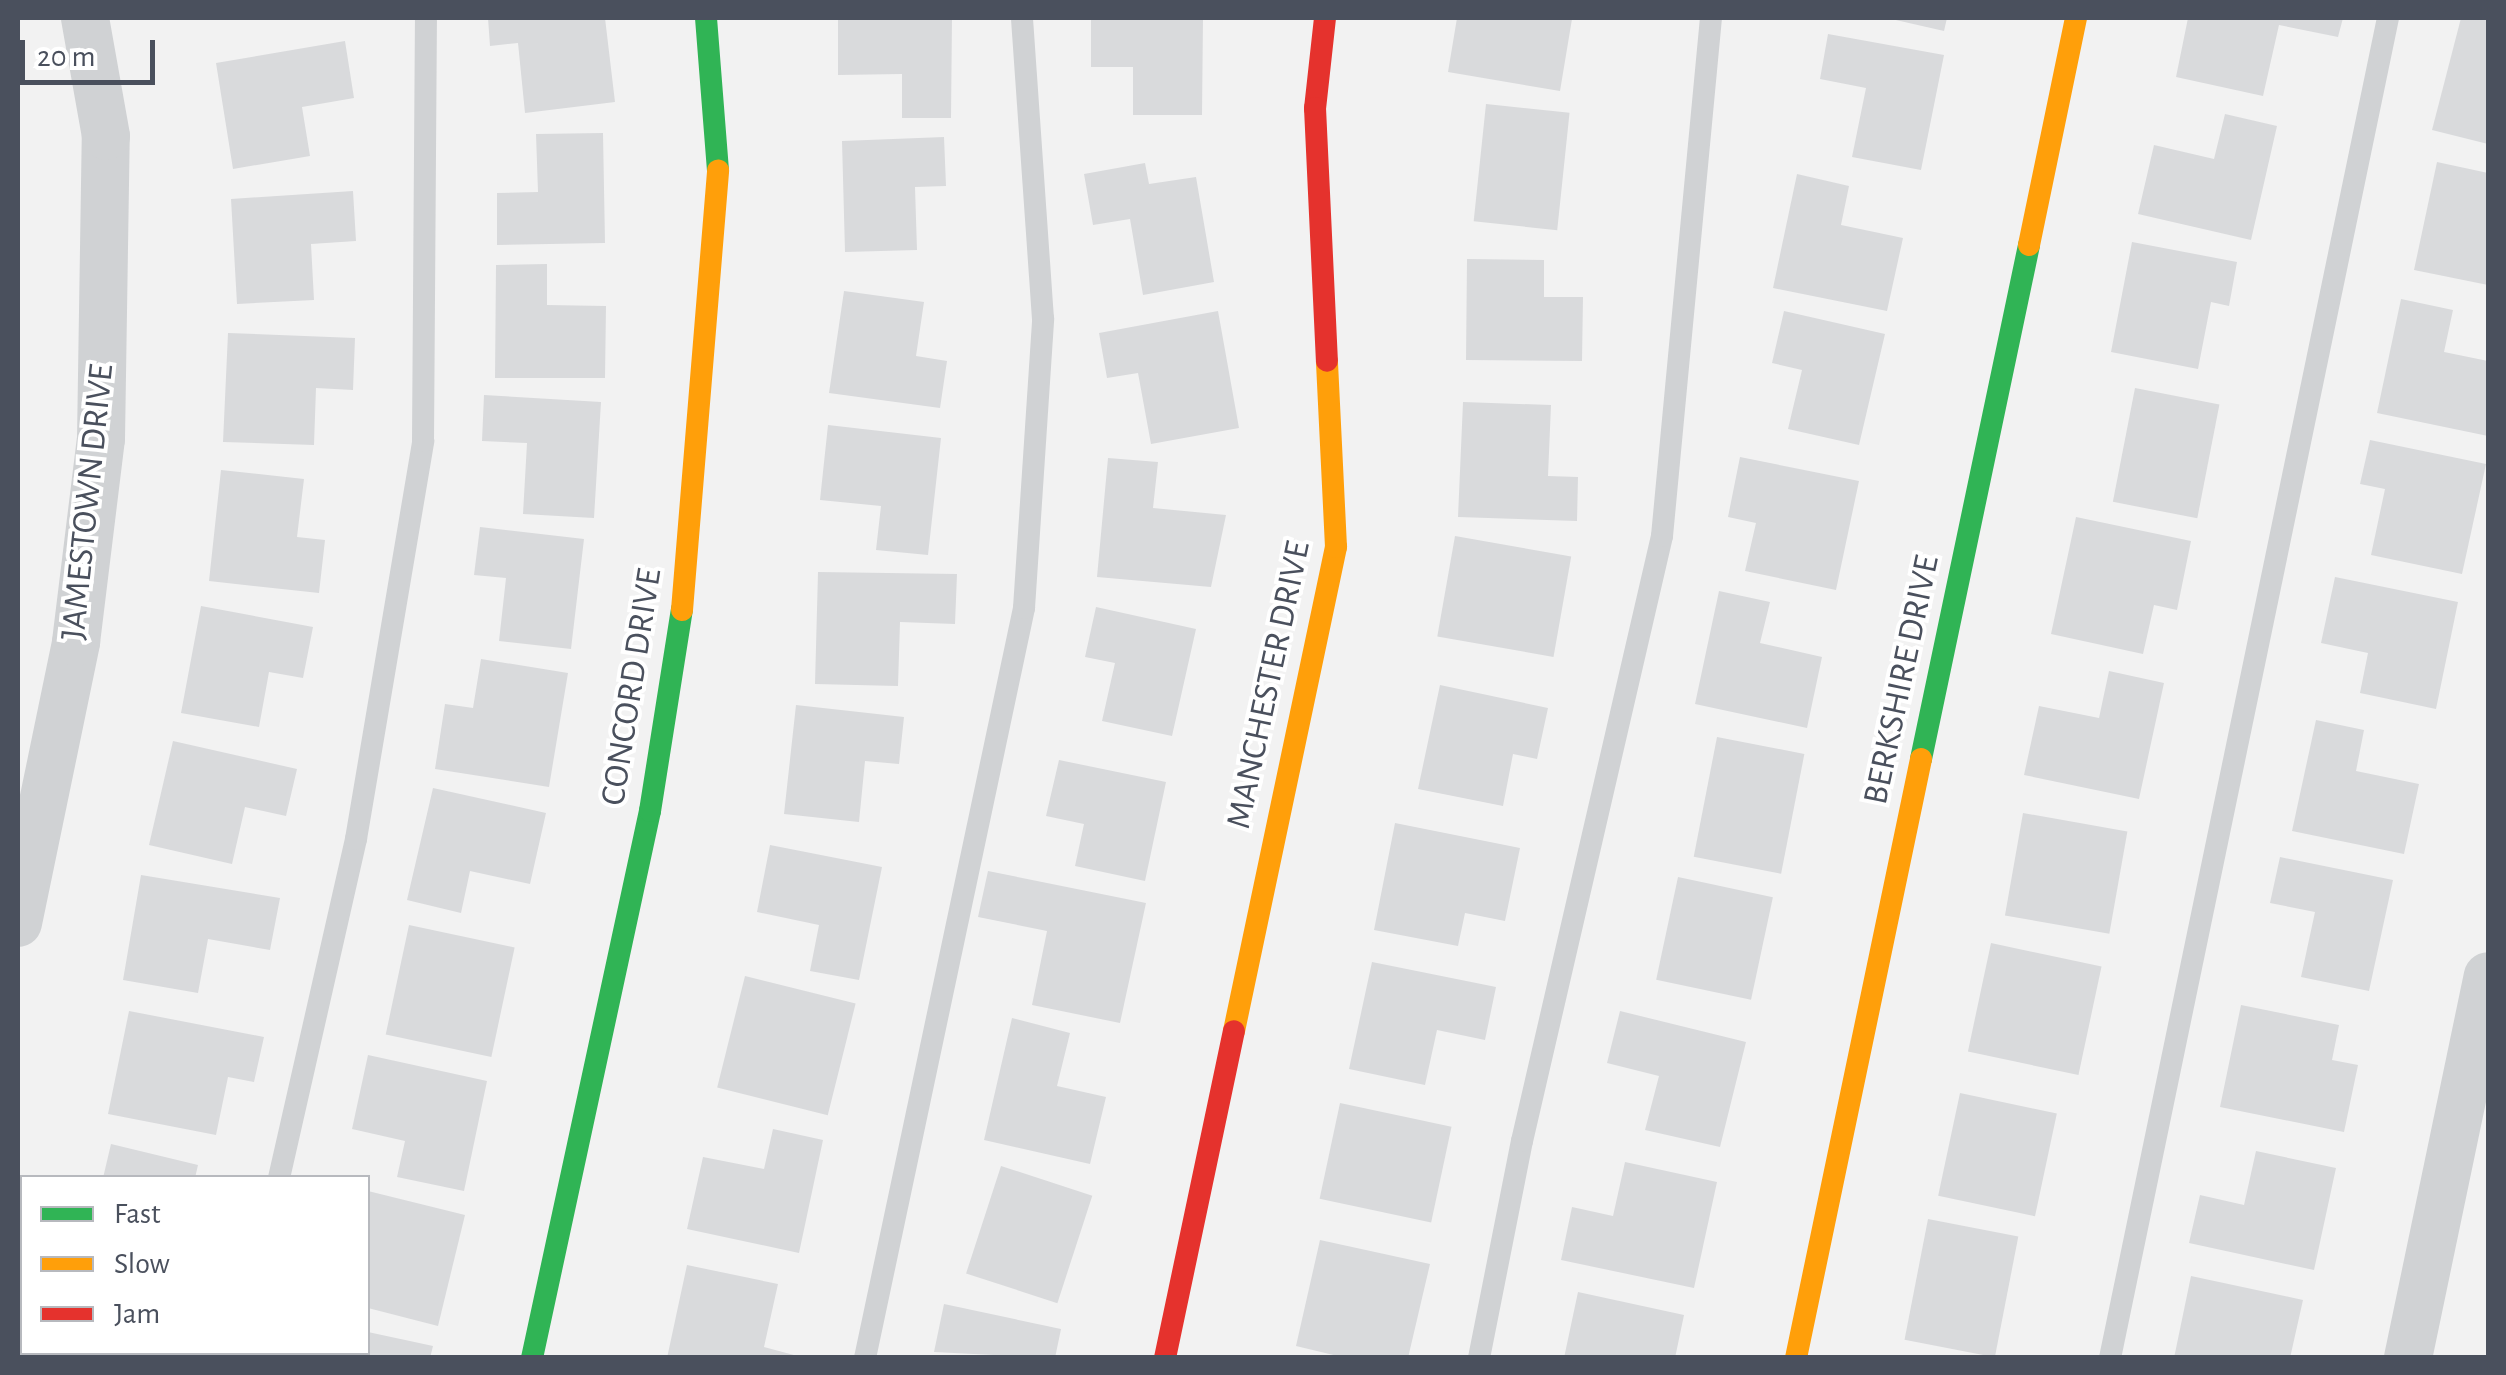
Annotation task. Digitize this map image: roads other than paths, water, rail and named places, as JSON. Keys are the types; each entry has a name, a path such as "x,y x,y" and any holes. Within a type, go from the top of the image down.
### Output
{"street":[{"name":"JAMESTOWN DRIVE","path":"18,924 76,642 101,439 106,136 84,18"},
{"name":"CONCORD DRIVE","path":"532,1358 650,812 685,592 718,176 706,18"},
{"name":"MANCHESTER DRIVE","path":"1165,1358 1336,547 1315,108 1325,18"},
{"name":"BERKSHIRE DRIVE","path":"1796,1358 2076,18"},
{"path":"2408,1358 2488,976"}],"lane":[{"path":"280,1175 356,839 423,442 426,18"},
{"path":"865,1358 1024,608 1043,319 1022,18"},
{"path":"1480,1358 1522,1142 1662,536 1710,18"},
{"path":"2110,1358 2388,18"}]}
